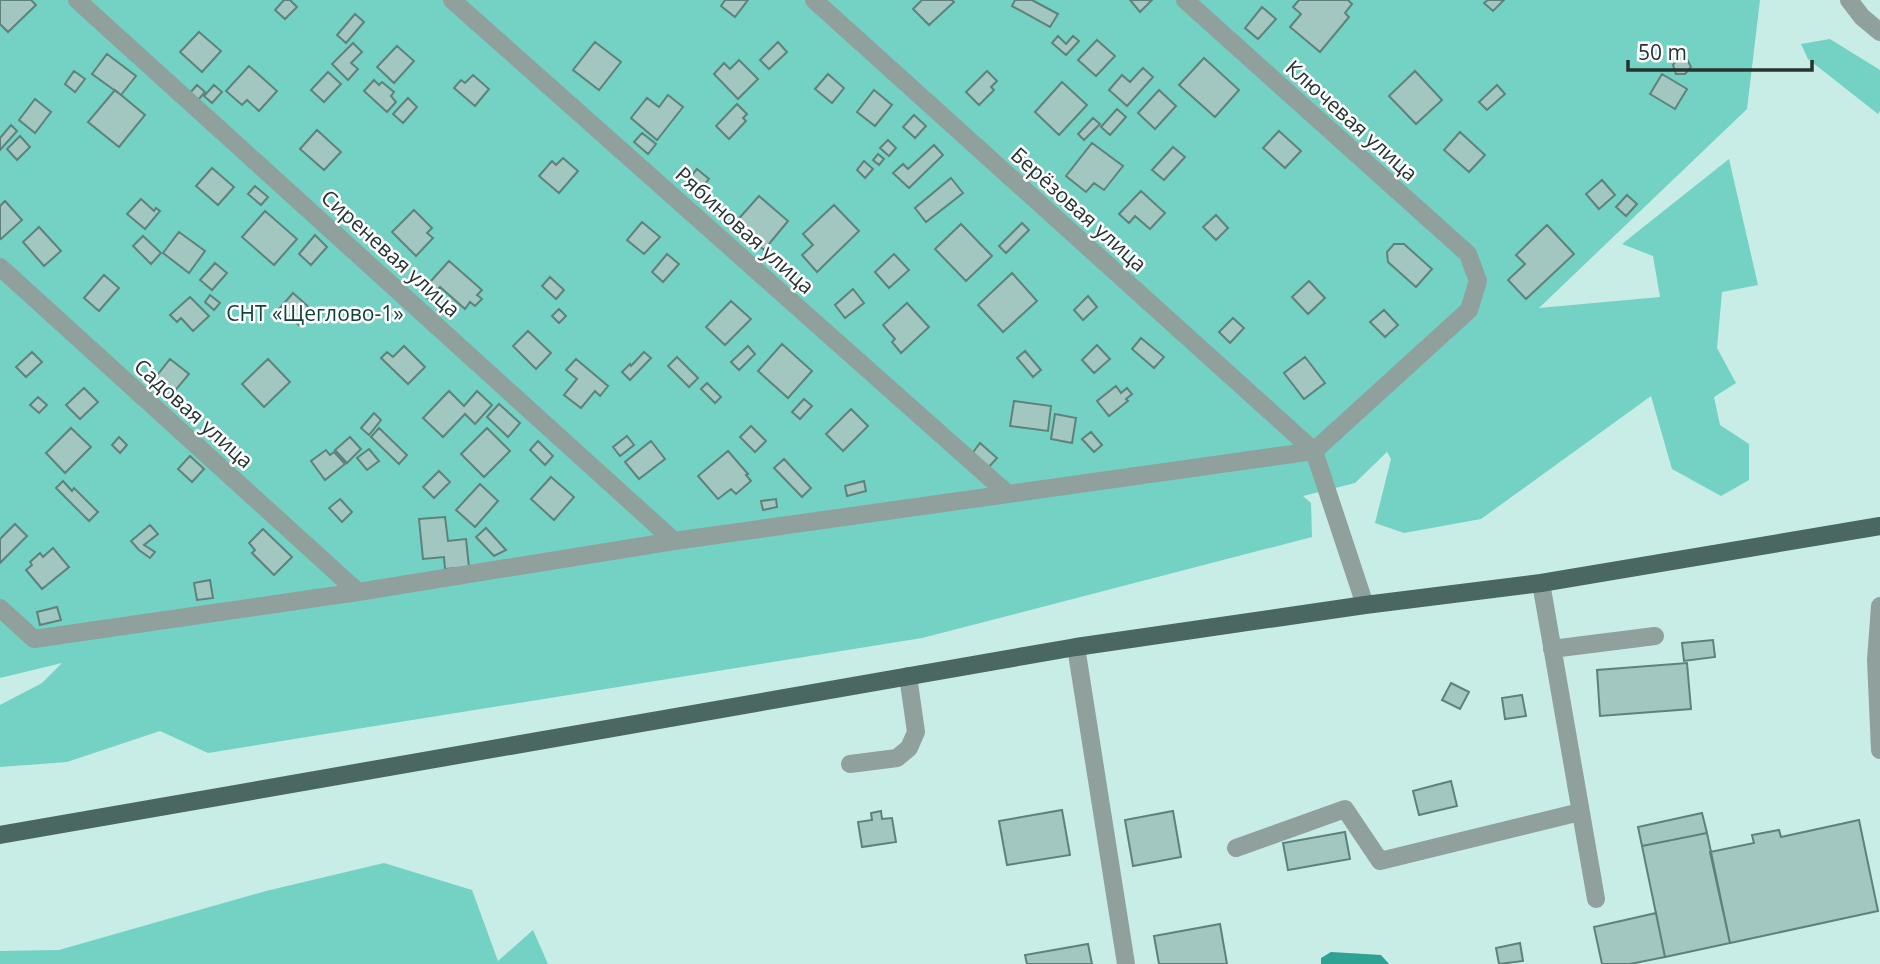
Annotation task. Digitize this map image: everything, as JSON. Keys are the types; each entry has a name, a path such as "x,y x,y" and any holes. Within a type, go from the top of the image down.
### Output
{"main road":[{"path":"0,835 1076,647 1365,605 1541,583 1880,526"}],"street":[{"name":"Сиреневая улица","path":"77,0 674,541"},
{"name":"Рябиновая улица","path":"452,0 1007,494"},
{"name":"Берёзовая улица","path":"814,0 1314,451"},
{"name":"Ключевая улица","path":"1185,0 1468,254 1478,281 1469,310 1314,451"},
{"path":"1849,0 1862,17 1880,32"},
{"name":"Садовая улица","path":"0,267 358,592"},
{"path":"0,608 34,639 358,592 674,541 1314,451 1365,605"},
{"path":"1541,583 1595,899"},
{"path":"1880,606 1876,660 1880,750"},
{"path":"1552,649 1655,636"},
{"path":"1076,647 1126,964"},
{"path":"850,764 897,758 909,748 916,732 908,676"},
{"path":"1236,848 1345,809 1380,861 1580,812"}],"green space":[{"name":"СНТ «Щеглово-1»","path":"0,0 1760,0 1747,109 1539,308 1660,297 1653,256 1622,244 1729,159 1758,285 1722,292 1717,348 1736,383 1714,397 1720,425 1749,444 1749,480 1721,496 1672,469 1651,396 1481,519 1404,533 1375,523 1391,459 1387,452 1355,483 1303,496 1311,503 1312,537 922,638 208,753 160,731 67,762 0,767 0,705 42,683 62,663 0,678"},
{"path":"1830,39 1880,70 1878,114 1808,59 1801,44"},
{"path":"384,863 472,890 498,961 533,930 548,964 0,964 0,951 59,950 266,891"}],"shaded area":[{"path":"1331,952 1381,955 1389,964 1321,964 1321,958"}],"building":[{"path":"0,0 31,0 36,5 8,32 0,24"},
{"path":"284,0 290,0 297,7 285,19 275,10"},
{"path":"725,0 748,0 735,17 721,6"},
{"path":"922,0 954,2 929,25 913,9"},
{"path":"1015,0 1032,0 1058,14 1050,27 1012,6"},
{"path":"1130,0 1152,0 1140,12"},
{"path":"1299,0 1348,0 1352,4 1345,13 1349,17 1320,52 1290,27 1301,14 1293,7"},
{"path":"1488,0 1504,0 1493,11 1484,3"},
{"path":"1262,7 1276,19 1258,39 1245,28"},
{"path":"355,14 364,22 346,43 337,35"},
{"path":"199,32 221,51 202,72 180,52"},
{"path":"1058,36 1066,44 1073,36 1079,41 1066,55 1052,43"},
{"path":"1097,40 1115,56 1096,76 1078,60"},
{"path":"595,42 621,62 599,90 573,70"},
{"path":"778,42 787,52 769,69 760,60"},
{"path":"353,43 362,52 351,63 358,69 348,80 332,64"},
{"path":"397,46 414,61 394,83 377,67"},
{"path":"107,54 136,76 121,95 92,74"},
{"path":"1204,58 1239,90 1215,117 1179,85"},
{"path":"1678,58 1687,59 1691,67 1685,74 1676,74 1673,65"},
{"path":"739,60 758,79 738,99 714,74 724,63 730,69"},
{"path":"249,66 277,91 259,111 247,100 242,105 226,91"},
{"path":"1143,68 1153,77 1127,106 1109,90 1122,75 1130,82"},
{"path":"74,71 85,79 75,92 65,84"},
{"path":"987,71 997,81 991,87 994,90 979,105 966,92"},
{"path":"1415,71 1442,100 1416,124 1389,96"},
{"path":"328,72 341,84 324,102 311,90"},
{"path":"828,74 844,88 832,103 815,89"},
{"path":"1662,74 1687,89 1675,109 1650,94"},
{"path":"473,75 489,89 475,106 454,88 461,80 465,83"},
{"path":"374,80 379,85 382,82 394,92 391,96 396,102 387,112 364,91"},
{"path":"1062,82 1087,105 1059,135 1035,112"},
{"path":"197,85 205,92 198,100 190,93"},
{"path":"214,85 222,92 212,103 204,96"},
{"path":"1497,85 1505,94 1487,110 1479,102"},
{"path":"115,90 145,115 119,147 88,122"},
{"path":"874,90 892,105 875,126 857,112"},
{"path":"1159,90 1176,106 1155,129 1138,113"},
{"path":"668,95 683,107 657,140 631,118 647,98 659,107"},
{"path":"408,98 417,107 403,123 393,114"},
{"path":"35,99 51,112 35,133 19,120"},
{"path":"737,104 747,114 743,118 746,121 729,139 716,126"},
{"path":"1117,109 1126,117 1110,135 1101,127"},
{"path":"914,115 926,126 915,138 903,127"},
{"path":"1093,118 1100,124 1084,140 1078,134"},
{"path":"11,125 17,131 0,150 0,138"},
{"path":"317,130 341,152 324,170 300,149"},
{"path":"1279,131 1301,151 1285,168 1263,148"},
{"path":"1460,132 1485,155 1469,172 1444,150"},
{"path":"642,133 656,144 648,154 634,142"},
{"path":"20,136 30,147 17,160 7,149"},
{"path":"888,140 896,148 889,156 880,148"},
{"path":"1092,143 1123,166 1104,190 1094,183 1086,192 1066,176"},
{"path":"934,145 943,155 909,188 893,173 903,164 908,169"},
{"path":"1173,147 1185,157 1164,180 1152,170"},
{"path":"878,154 884,159 879,165 873,160"},
{"path":"563,158 578,171 559,193 539,176 552,161 556,165"},
{"path":"864,161 873,169 865,178 857,170"},
{"path":"212,168 234,187 218,205 196,186"},
{"path":"697,169 709,179 699,191 687,181"},
{"path":"951,178 963,193 926,222 915,208"},
{"path":"1602,180 1615,195 1599,209 1586,194"},
{"path":"255,186 268,197 261,205 248,194"},
{"path":"1141,191 1165,213 1150,229 1135,216 1129,223 1119,214"},
{"path":"1627,195 1637,204 1626,216 1616,207"},
{"path":"759,196 788,221 764,250 734,224"},
{"path":"141,199 154,211 156,208 160,211 145,229 127,214"},
{"path":"5,201 22,220 1,239 0,206"},
{"path":"834,205 859,231 817,272 802,255 813,245 803,234"},
{"path":"414,210 432,228 427,233 433,238 416,256 392,232"},
{"path":"265,211 297,239 274,265 242,237"},
{"path":"1216,215 1228,228 1216,240 1203,227"},
{"path":"642,222 660,237 644,254 627,240"},
{"path":"1022,223 1029,230 1006,253 999,246"},
{"path":"961,224 992,256 966,281 935,249"},
{"path":"1547,225 1574,254 1526,299 1508,280 1525,264 1516,255"},
{"path":"39,227 61,251 44,266 23,242"},
{"path":"179,232 205,251 189,273 163,253"},
{"path":"315,235 327,247 311,265 299,254"},
{"path":"143,236 161,253 151,264 133,246"},
{"path":"1394,244 1404,244 1432,269 1416,287 1388,262 1387,252"},
{"path":"667,254 679,264 663,282 652,272"},
{"path":"894,254 909,270 889,288 875,272"},
{"path":"449,261 482,290 477,295 482,299 475,306 470,302 465,309 440,287 429,299 421,292"},
{"path":"215,263 227,273 212,290 200,280"},
{"path":"1012,273 1037,301 1003,332 978,305"},
{"path":"104,275 119,288 99,311 84,298"},
{"path":"550,277 564,290 556,299 542,286"},
{"path":"1309,281 1325,298 1308,314 1292,297"},
{"path":"853,289 864,303 845,318 835,305"},
{"path":"293,293 312,310 299,325 280,308"},
{"path":"210,295 220,303 214,310 205,302"},
{"path":"1088,296 1097,307 1083,320 1074,310"},
{"path":"190,297 209,316 193,331 181,318 177,322 170,315"},
{"path":"731,301 751,319 725,345 706,327"},
{"path":"907,303 929,327 901,353 892,342 895,339 883,325"},
{"path":"559,309 566,316 559,323 552,316"},
{"path":"1384,310 1398,325 1385,337 1370,322"},
{"path":"1233,318 1244,328 1230,343 1219,332"},
{"path":"528,331 551,353 536,369 513,346"},
{"path":"1141,338 1164,357 1154,368 1132,349"},
{"path":"782,344 812,371 788,398 758,371"},
{"path":"1097,345 1110,359 1094,373 1082,360"},
{"path":"404,346 425,367 408,384 381,358 387,352 393,357"},
{"path":"748,346 755,354 739,370 731,362"},
{"path":"1025,351 1041,370 1033,377 1017,358"},
{"path":"32,352 42,362 26,377 16,367"},
{"path":"644,352 651,358 630,380 622,372"},
{"path":"677,357 698,378 689,387 668,366"},
{"path":"1305,357 1325,383 1304,399 1284,373"},
{"path":"170,359 189,374 174,392 155,378"},
{"path":"268,359 290,382 264,407 242,384"},
{"path":"576,359 608,386 600,396 595,391 581,408 564,395 577,379 566,370"},
{"path":"707,383 721,397 715,403 701,389"},
{"path":"1116,386 1121,393 1127,388 1132,394 1126,399 1128,401 1109,416 1097,401"},
{"path":"84,388 98,402 80,419 66,405"},
{"path":"449,391 464,406 477,391 492,405 475,424 465,414 443,437 423,418"},
{"path":"38,397 47,405 39,413 30,405"},
{"path":"804,399 812,406 800,419 792,412"},
{"path":"1014,401 1051,406 1048,431 1010,426"},
{"path":"499,404 520,423 508,437 487,417"},
{"path":"851,409 868,426 843,451 826,434"},
{"path":"374,413 381,420 369,435 361,428"},
{"path":"1055,414 1076,418 1072,443 1051,439"},
{"path":"751,426 766,441 755,452 740,437"},
{"path":"71,428 91,447 65,473 46,453"},
{"path":"379,428 407,455 399,464 371,437"},
{"path":"487,428 510,451 484,477 461,454"},
{"path":"1091,432 1102,445 1094,452 1082,439"},
{"path":"627,436 634,445 620,456 613,447"},
{"path":"119,437 127,445 120,453 112,445"},
{"path":"350,437 361,449 347,463 335,450"},
{"path":"538,441 553,456 545,465 530,450"},
{"path":"651,441 665,459 639,479 625,462"},
{"path":"980,443 997,458 987,469 971,455"},
{"path":"369,449 379,461 367,470 357,458"},
{"path":"326,450 330,455 334,452 345,464 325,480 311,461"},
{"path":"728,451 751,481 736,494 731,489 718,499 698,476"},
{"path":"190,456 204,469 192,482 178,469"},
{"path":"784,459 811,488 802,497 774,468"},
{"path":"439,471 450,482 434,498 423,487"},
{"path":"551,477 574,497 554,520 531,499"},
{"path":"63,481 98,512 89,521 56,488"},
{"path":"864,481 866,491 847,496 845,486"},
{"path":"480,484 498,501 475,527 456,510"},
{"path":"340,499 352,512 342,522 329,508"},
{"path":"776,499 777,507 763,510 761,501"},
{"path":"445,517 448,541 466,539 469,567 445,569 444,557 423,559 419,519"},
{"path":"15,524 27,536 0,563 0,539"},
{"path":"150,525 158,534 144,545 155,552 150,558 131,541"},
{"path":"486,528 506,550 494,556 476,537"},
{"path":"263,529 292,557 274,575 252,553 255,550 249,543"},
{"path":"53,548 69,567 42,589 26,570 40,553 43,557"},
{"path":"210,580 213,598 197,600 194,583"},
{"path":"57,607 61,620 40,625 37,612"},
{"path":"1713,640 1715,657 1684,661 1682,643"},
{"path":"1687,663 1691,709 1600,716 1597,670"},
{"path":"1451,683 1469,692 1460,709 1442,700"},
{"path":"1522,695 1526,716 1505,719 1502,698"},
{"path":"1451,781 1457,806 1419,815 1413,791"},
{"path":"1062,810 1070,855 1007,865 999,821"},
{"path":"881,811 882,819 892,818 896,842 862,847 858,822 872,820 871,813"},
{"path":"1173,811 1181,857 1133,866 1125,820"},
{"path":"1702,813 1707,833 1642,846 1638,827"},
{"path":"1859,820 1878,911 1730,943 1710,852 1754,843 1752,835 1779,830 1781,837"},
{"path":"1345,832 1350,859 1288,870 1283,843"},
{"path":"1707,833 1730,943 1665,957 1642,846"},
{"path":"1656,913 1665,957 1630,964 1602,964 1594,927"},
{"path":"1220,924 1227,964 1159,964 1154,936"},
{"path":"1520,943 1523,961 1499,964 1496,948"},
{"path":"1088,944 1092,964 1027,964 1025,955"}]}
